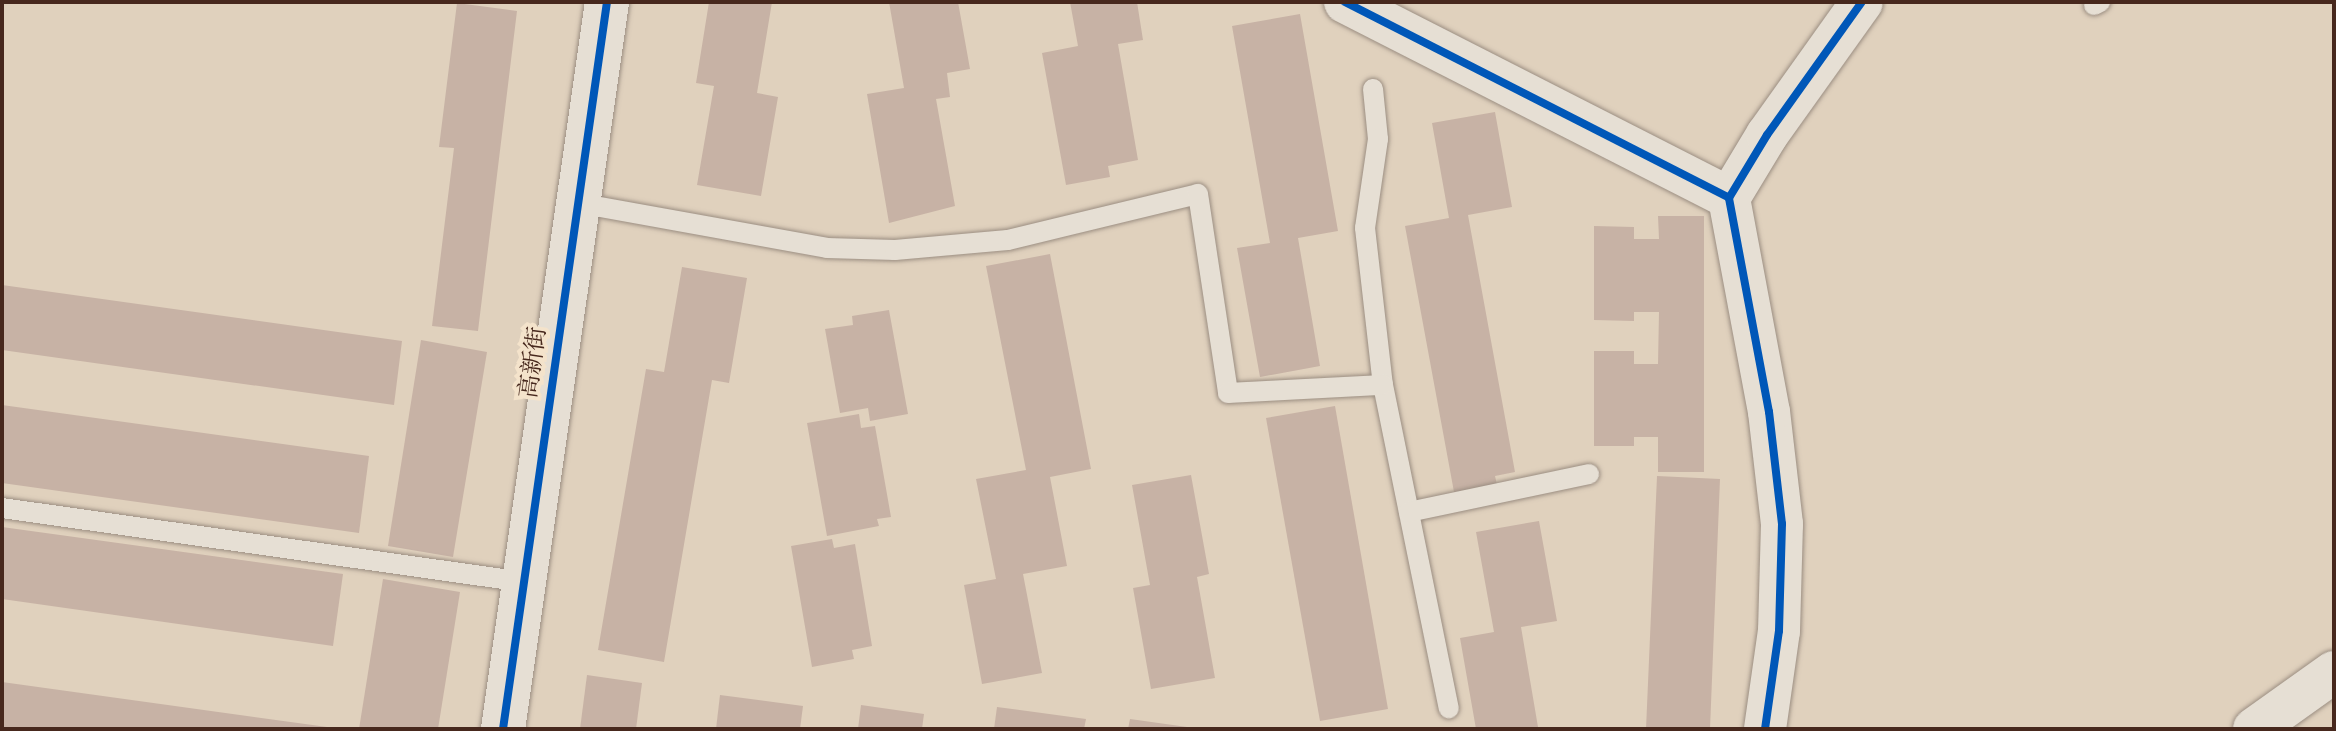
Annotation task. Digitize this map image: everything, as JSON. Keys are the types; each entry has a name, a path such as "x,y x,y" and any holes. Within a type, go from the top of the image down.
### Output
{"street":[{"path":"1345,2 1729,198"},
{"path":"1765,729 1779,631 1782,524 1769,412 1729,198 1862,2"},
{"name":"高新街","path":"503,729 578,203 597,4"},
{"path":"2254,729 2334,672"}],"lane":[{"path":"1373,89 1378,139 1365,228 1383,385 1449,708"},
{"path":"578,203 827,248 895,250 1008,240 1198,194 1228,393 1383,385"},
{"path":"1409,512 1589,474"},
{"path":"2,508 524,582"}],"building":[{"path":"709,2 772,2 757,93 778,97 761,196 697,185 714,86 696,83"},
{"path":"889,2 958,2 970,69 947,73 950,97 936,99 955,206 889,223 867,94 904,88"},
{"path":"1070,2 1137,2 1143,40 1118,44 1138,160 1108,166 1110,177 1066,185 1042,53 1078,46"},
{"path":"457,3 517,11 478,331 432,326 454,148 439,147"},
{"path":"1300,14 1338,231 1298,238 1320,366 1260,377 1237,248 1270,243 1232,26"},
{"path":"1495,112 1512,207 1468,215 1515,472 1495,476 1497,485 1454,492 1405,226 1449,218 1432,123"},
{"path":"1658,216 1704,216 1704,472 1658,472 1658,437 1634,437 1634,446 1594,446 1594,351 1634,351 1634,364 1658,364 1659,312 1634,312 1634,321 1594,320 1594,226 1634,227 1634,239 1659,239"},
{"path":"1050,254 1091,469 1050,477 1067,566 1023,574 1042,673 982,684 964,585 996,579 976,479 1026,470 986,266"},
{"path":"682,267 747,278 729,383 712,380 664,662 598,650 646,369 664,372"},
{"path":"2,285 402,341 394,405 2,350"},
{"path":"889,310 908,414 870,421 868,408 840,413 825,329 853,325 852,316"},
{"path":"421,340 487,352 453,557 388,546"},
{"path":"2,405 369,456 359,533 2,483"},
{"path":"1335,406 1388,709 1320,721 1266,418"},
{"path":"859,414 861,428 875,426 891,517 877,519 879,526 827,536 807,423"},
{"path":"1191,475 1209,574 1197,577 1215,678 1151,689 1133,588 1150,585 1132,485"},
{"path":"1657,476 1720,479 1710,729 1646,729"},
{"path":"1539,521 1557,621 1521,627 1538,727 1476,729 1460,638 1494,632 1476,532"},
{"path":"2,527 343,574 333,646 2,599"},
{"path":"832,539 834,548 855,544 872,646 852,650 854,659 812,667 791,546"},
{"path":"383,579 460,592 438,729 359,729"},
{"path":"587,675 642,683 636,729 580,729"},
{"path":"2,682 327,727 327,729 2,729"},
{"path":"720,695 803,706 800,729 716,729"},
{"path":"861,705 924,714 922,729 858,729"},
{"path":"997,707 1086,719 1084,729 994,729"},
{"path":"1130,719 1187,727 1187,729 1128,729"}],"cycle path":[{"path":"503,729 607,2"},
{"path":"1345,2 1729,198"},
{"path":"1765,729 1779,631 1782,524 1769,412 1729,198 1767,135 1862,2"}]}
